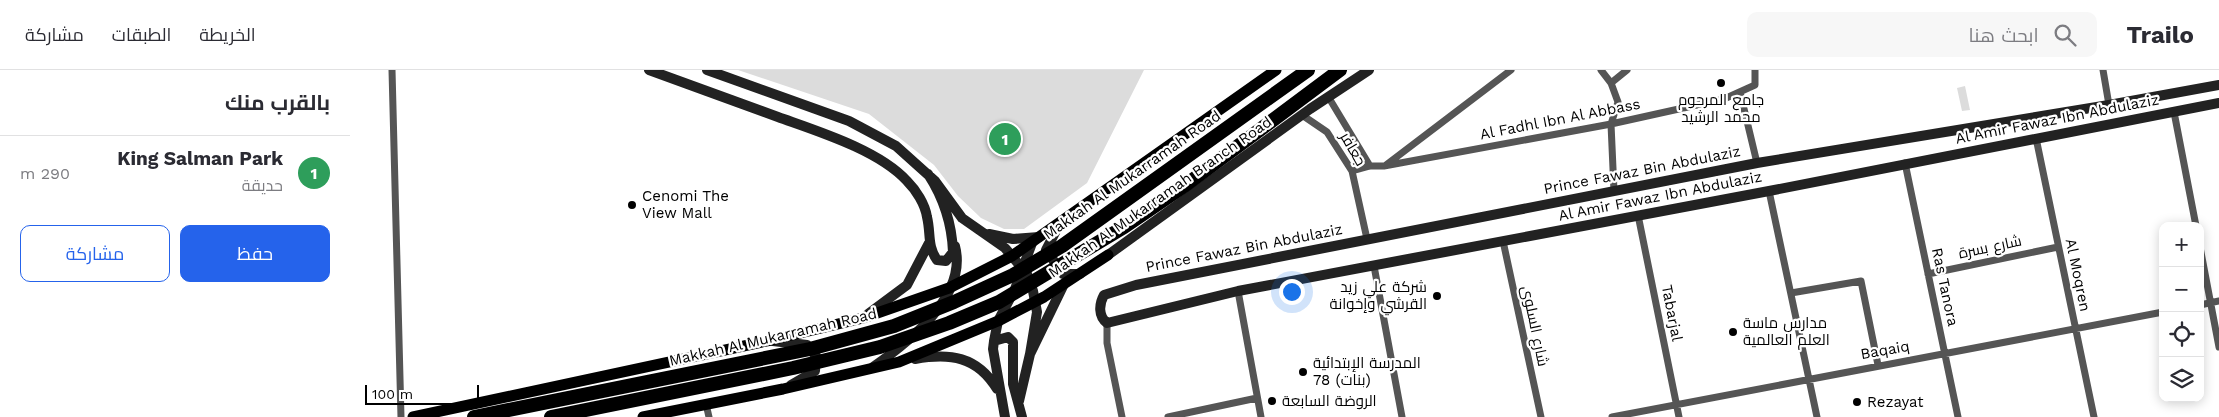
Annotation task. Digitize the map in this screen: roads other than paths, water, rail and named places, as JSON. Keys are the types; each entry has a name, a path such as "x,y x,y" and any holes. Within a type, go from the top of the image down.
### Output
{"highway":[{"name":"Makkah Al Mukarramah Road","path":"474,417 810,349 894,326 954,302 1013,275 1062,246 1308,70"},
{"name":"Makkah Al Mukarramah Road","path":"551,417 793,368 880,348 949,323 999,302 1124,227 1187,184 1340,70"}],"main road":[{"path":"707,70 849,121 896,146 935,181 962,218 1005,248 1022,268 1033,290 1037,312 1030,354 1018,400"},
{"path":"413,417 771,340 863,318 949,288 1012,256 1060,224 1276,70"},
{"name":"Makkah Al Mukarramah Branch Road","path":"643,417 783,390 899,362 998,321 1080,274 1302,115 1370,70"},
{"path":"653,71 825,134 875,156 906,180 924,204 928,218 929,242 932,253 937,260 946,261 953,252 953,238"},
{"name":"Prince Fawaz Bin Abdulaziz","path":"1107,323 1101,315 1101,301 1104,294 1136,284 1757,163 2110,105 2219,85"},
{"name":"Al Amir Fawaz Ibn Abdulaziz","path":"1107,323 1238,291 1769,191 2219,103"},
{"path":"872,368 899,349 923,327 936,311 954,275 957,255 953,238 938,190 928,174"},
{"path":"1060,224 1046,250 1062,274 1080,274"},
{"path":"986,234 1013,239 1036,240"},
{"path":"1005,417 994,357 994,341 998,321 1036,240"},
{"path":"863,318 907,284 929,242"},
{"path":"1030,354 1064,284"},
{"path":"994,341 1008,337 1013,342 1013,384 1022,417"},
{"path":"771,340 806,345 816,356 814,371 783,390"},
{"path":"899,362 932,356 954,356 977,366 992,381 1001,394"}],"street":[{"path":"392,70 401,417"},
{"path":"1384,166 1511,70"},
{"path":"1601,70 1611,83 1618,102 1611,124 1614,191"},
{"path":"1611,83 1627,70"},
{"name":"Al Fadhl Ibn Al Abbass","path":"1352,171 1370,166 1384,166 1611,124 1724,99 1755,85 1755,70"},
{"path":"2103,70 2110,105"},
{"path":"1740,92 1757,163"},
{"path":"1329,98 1370,166"},
{"path":"2174,112 2195,222"},
{"name":"جعافر","path":"1302,115 1327,132 1352,171 1367,239"},
{"name":"Al Moqren","path":"2036,138 2094,417"},
{"name":"Ras Tanora","path":"1906,163 1958,417"},
{"path":"1769,191 1818,417"},
{"name":"Tabarjal","path":"1638,215 1679,417"},
{"name":"شارع السلوى","path":"1503,241 1541,417"},
{"name":"شارع بسرة","path":"1928,274 2058,247"},
{"path":"2204,262 2215,302 2219,347"},
{"path":"1374,266 1402,417"},
{"path":"1792,293 1861,281 1878,365"},
{"path":"1238,291 1261,417"},
{"name":"Baqaiq","path":"1612,417 2159,313"},
{"path":"1107,323 1107,343 1122,417"},
{"path":"1168,417 1257,398"},
{"path":"706,404 709,417"}],"place":[{"name":"جامع المرحوم محمد الرشيد","path":"1721,83"},
{"name":"King Salman Park","path":"1005,139"},
{"name":"Cenomi The View Mall","path":"632,205"},
{"name":"شركة علي زيد القرشي وإخوانة","path":"1437,296"},
{"name":"مدارس ماسة العلم العالمية","path":"1733,332"},
{"name":"المدرسة الإبتدائية 78 (بنات)","path":"1303,372"},
{"name":"الروضة السابعة","path":"1272,401"},
{"name":"Rezayat","path":"1857,402"}]}
